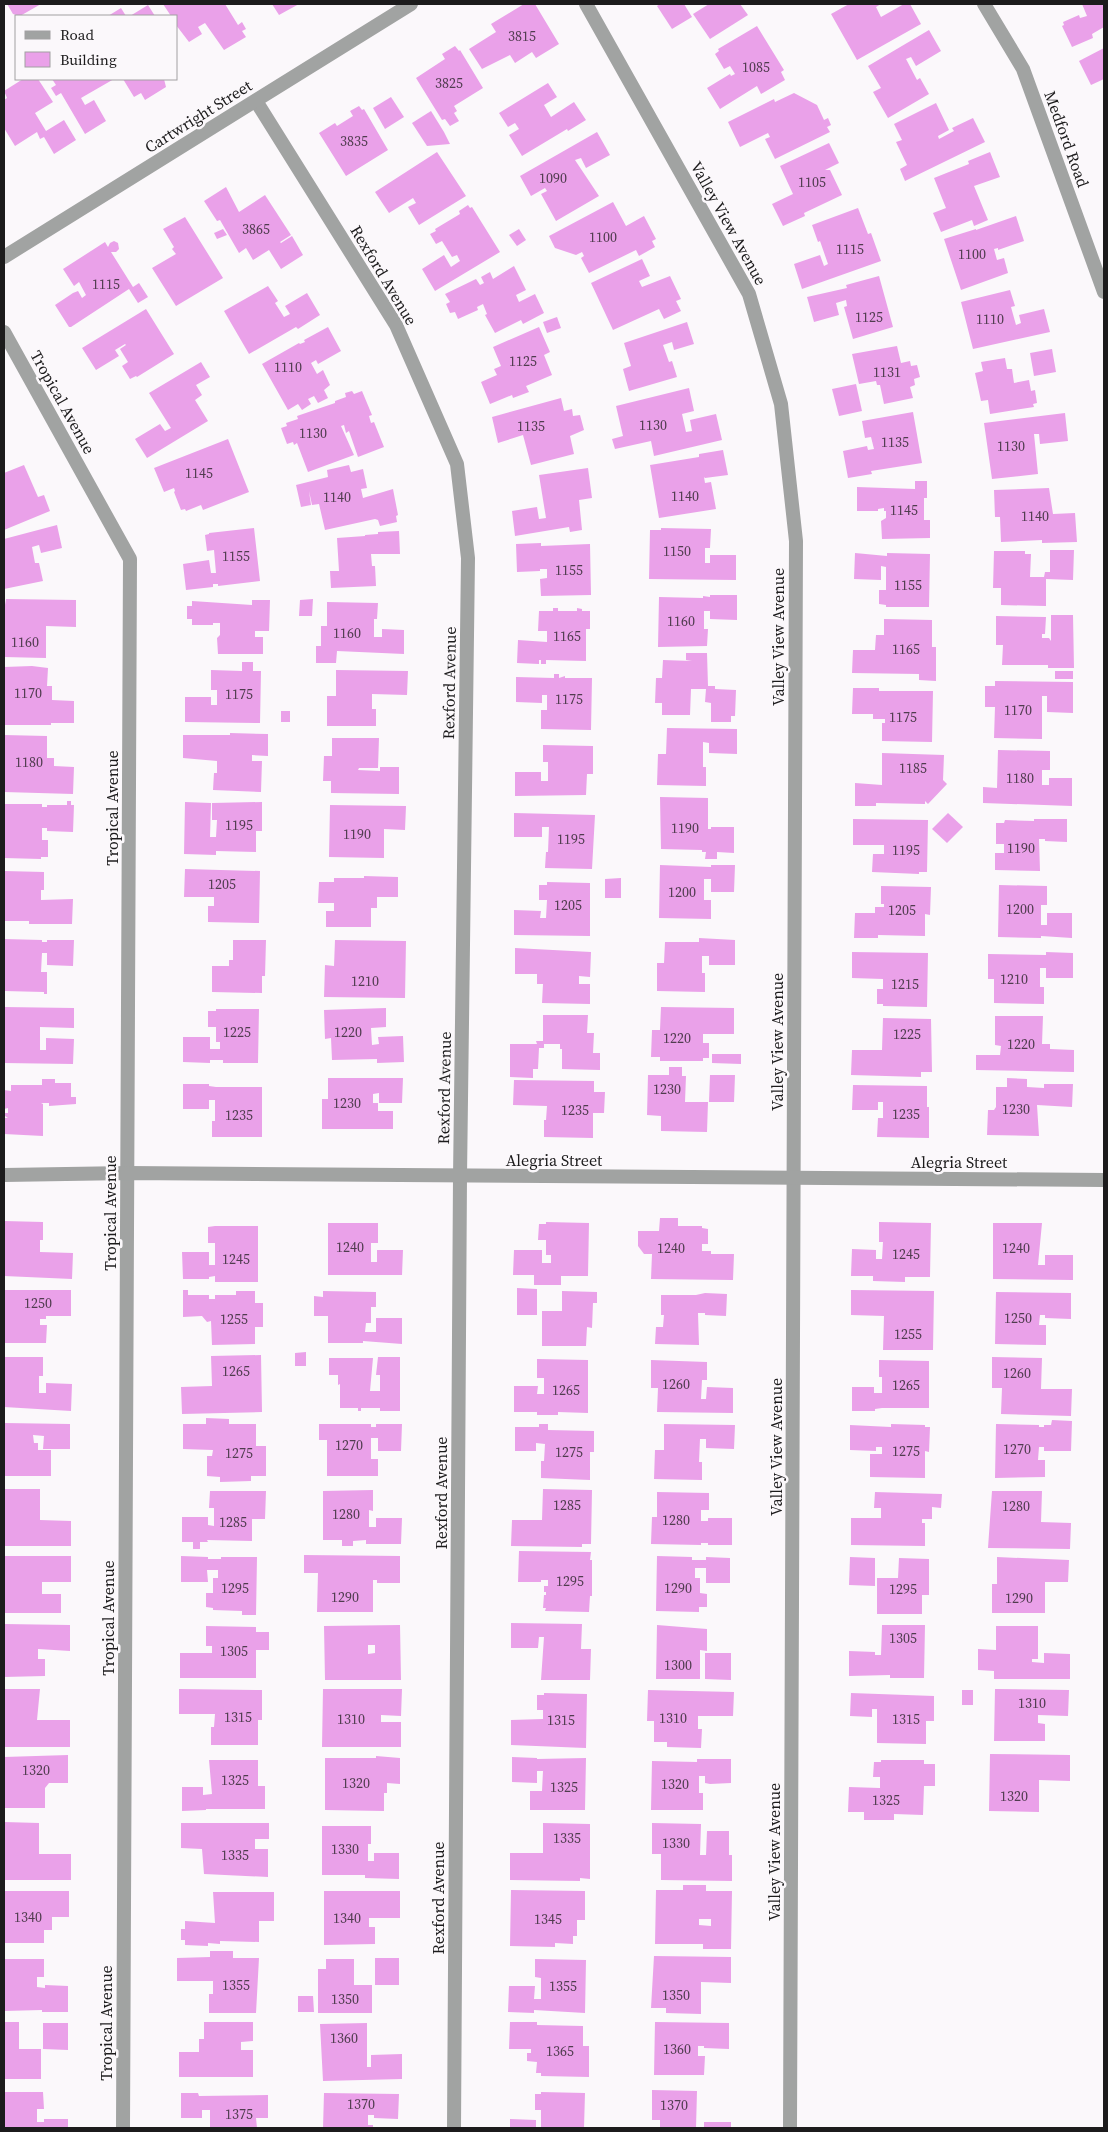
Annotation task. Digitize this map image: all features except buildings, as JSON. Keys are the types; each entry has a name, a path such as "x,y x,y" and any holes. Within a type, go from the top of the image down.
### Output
{"street":[{"name":"Cartwright Street","path":"4,257 411,4"},
{"name":"Valley View Avenue","path":"586,4 749,294 781,404 796,541 790,2128"},
{"name":"Medford Road","path":"984,4 1023,69 1104,292"},
{"name":"Rexford Avenue","path":"256,101 396,325 457,464 468,558 460,1177 454,2128"},
{"name":"Tropical Avenue","path":"4,332 130,559 123,2128"},
{"name":"Alegria Street","path":"4,1175 128,1173 460,1177 1104,1180"}]}
